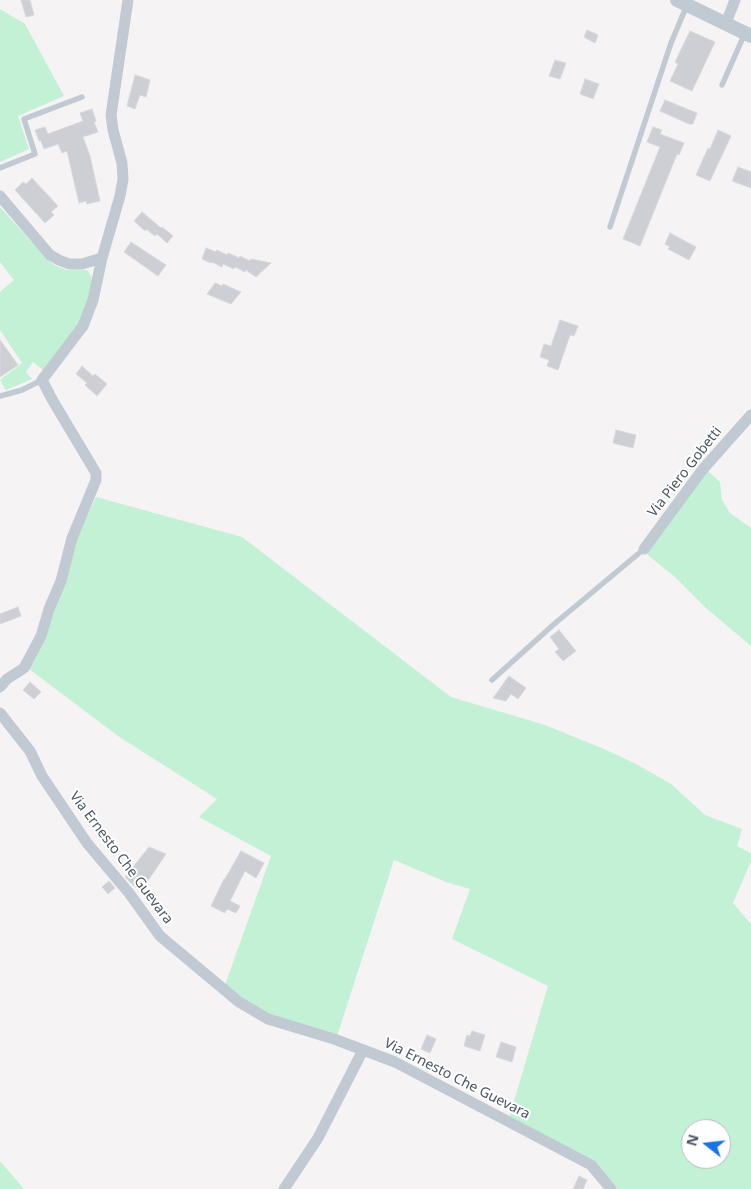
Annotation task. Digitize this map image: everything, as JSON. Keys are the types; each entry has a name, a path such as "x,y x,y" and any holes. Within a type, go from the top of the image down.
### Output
{"street":[{"path":"0,687 24,668 41,636 49,609 61,581 72,538 96,480 96,473 42,380 83,326 93,300 102,258 120,196 122,163 111,115 128,0"},
{"path":"726,24 736,0"},
{"path":"682,2 748,35"},
{"path":"0,196 50,255 69,264 82,264 102,258"},
{"name":"Via Piero Gobetti","path":"644,549 703,469 751,415"},
{"name":"Via Ernesto Che Guevara","path":"0,713 30,751 42,776 87,843 129,893 160,936 239,1002 268,1019 334,1039 395,1062 590,1165 612,1189"},
{"path":"284,1189 318,1138 363,1050"}],"lane":[{"path":"610,227 671,43 682,2"},
{"path":"722,85 748,35"},
{"path":"0,168 35,154 24,119 82,97"},
{"path":"0,396 22,390 42,380"},
{"path":"492,680 553,625 644,549"}],"green space":[{"path":"0,9 25,24 64,96 18,116 29,149 0,162"},
{"path":"0,207 54,265 66,270 87,270 92,277 90,296 79,326 43,370 33,362 26,372 32,379 6,390 0,380 22,363 0,330 0,292 14,280 0,262"},
{"path":"707,470 720,482 722,500 730,513 751,528 751,646 706,608 645,551"},
{"path":"96,497 242,537 451,697 545,725 604,749 636,764 671,784 705,815 742,829 737,846 751,853 751,861 733,903 751,924 751,1189 616,1189 596,1166 509,1118 548,986 452,939 470,889 446,882 394,860 337,1036 270,1015 241,999 225,985 271,856 199,817 217,799 118,736 29,669 76,537"},
{"path":"0,1161 24,1189 0,1189"}],"building":[{"path":"21,0 30,0 34,15 26,17"},
{"path":"587,30 598,35 595,43 584,37"},
{"path":"690,31 715,42 692,91 670,81 678,64 675,62"},
{"path":"555,60 566,63 560,79 549,76"},
{"path":"135,75 150,80 146,97 140,95 135,109 127,106"},
{"path":"585,79 599,84 593,99 580,94"},
{"path":"665,100 697,113 693,124 660,111"},
{"path":"92,109 98,132 83,137 90,156 100,201 87,204 86,201 79,203 67,151 62,153 58,144 44,149 35,130 45,127 48,134 83,121 80,113"},
{"path":"653,127 662,130 660,134 684,143 679,155 677,154 640,246 623,239 660,147 647,142"},
{"path":"718,130 731,136 710,181 696,175"},
{"path":"738,167 751,172 751,188 732,181"},
{"path":"32,178 58,206 51,212 54,215 45,223 15,190 23,182 26,184"},
{"path":"142,212 173,236 167,243 157,234 155,236 146,229 145,231 134,221"},
{"path":"670,233 696,247 689,260 668,249 670,247 665,244"},
{"path":"131,242 166,265 158,276 124,252"},
{"path":"206,248 216,252 217,250 227,255 228,253 239,258 240,256 250,261 251,259 271,263 256,277 246,270 245,272 223,264 222,267 202,259"},
{"path":"215,283 222,286 223,284 241,292 231,304 207,294"},
{"path":"560,320 578,326 574,336 570,335 558,370 547,366 549,360 540,357 544,344 551,346"},
{"path":"0,340 18,365 0,377"},
{"path":"82,366 93,376 95,374 107,384 97,396 85,385 87,383 76,374"},
{"path":"616,430 636,435 633,448 613,443"},
{"path":"18,607 21,616 0,624 0,614"},
{"path":"559,630 576,651 563,661 555,652 559,649 550,637"},
{"path":"509,676 526,688 518,699 511,694 506,701 493,698"},
{"path":"30,682 41,692 34,699 23,690"},
{"path":"149,847 166,854 143,888 139,885 136,888 125,877"},
{"path":"241,851 264,863 256,878 245,871 230,901 240,906 236,913 227,909 225,913 211,906 224,879"},
{"path":"109,881 115,888 108,894 102,887"},
{"path":"472,1031 485,1035 480,1051 464,1046 467,1035 470,1036"},
{"path":"427,1035 436,1039 430,1053 421,1049"},
{"path":"501,1042 516,1047 512,1062 496,1057"},
{"path":"579,1176 587,1180 583,1189 573,1189"}]}
